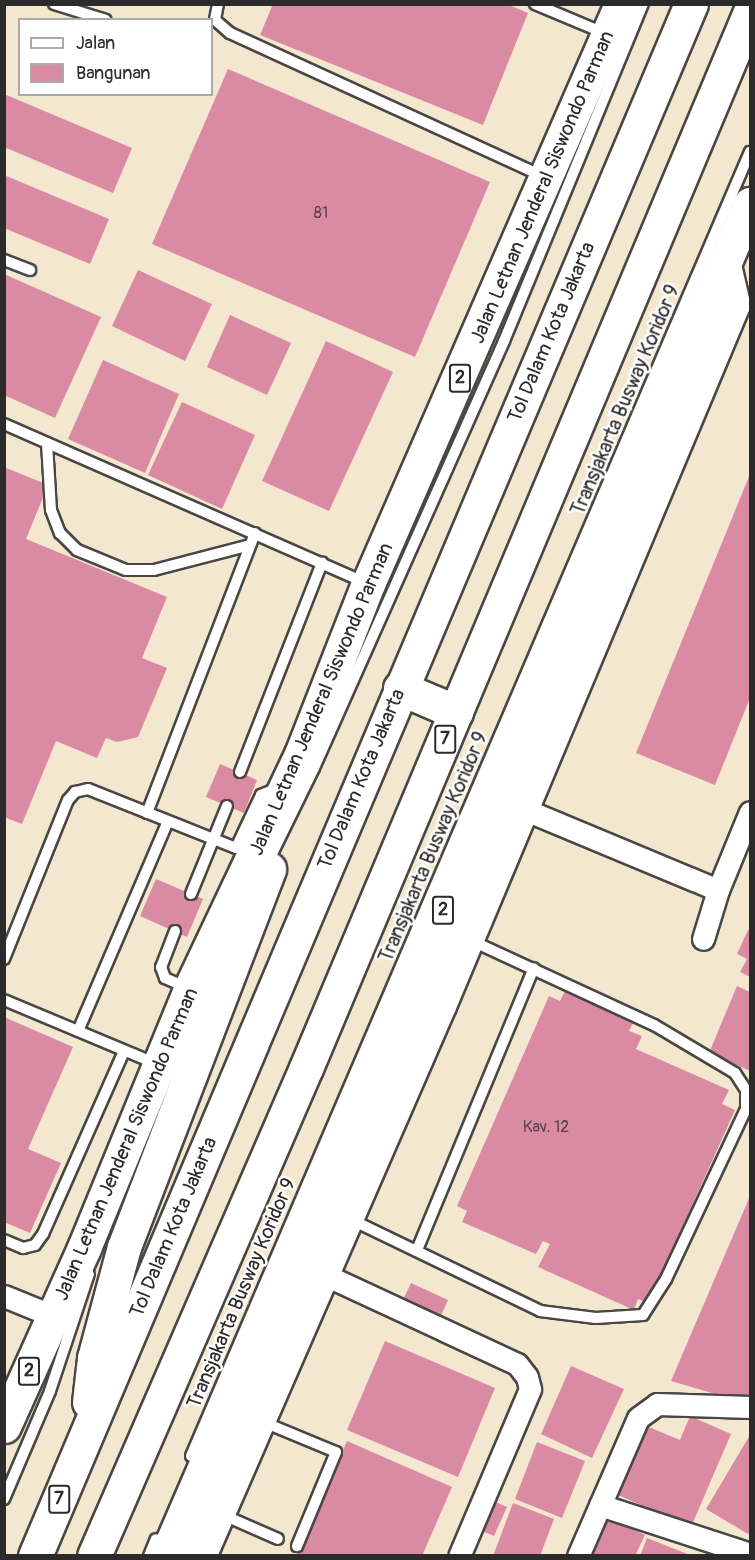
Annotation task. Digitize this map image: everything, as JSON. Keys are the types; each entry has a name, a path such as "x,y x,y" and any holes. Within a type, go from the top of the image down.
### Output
{"highway":[{"name":"Jalan Letnan Jenderal Siswondo Parman","path":"4,1426 162,1073 190,989 302,752 368,584 548,178 621,4"},
{"name":"Tol Dalam Kota Jakarta","path":"35,1556 691,4"},
{"name":"7","path":"94,1556 456,712 750,12"},
{"name":"2","path":"166,1556 391,1029 750,204"},
{"path":"199,1556 344,1216 439,1005 733,304 724,266"},
{"path":"400,688 456,712"},
{"path":"84,1442 94,1358 124,1247 278,843 302,752"},
{"path":"407,1073 391,1029 439,1005"}],"street":[{"path":"521,808 718,890"},
{"path":"703,939 718,890 750,812"},
{"path":"321,1273 518,1364 527,1377 530,1389 459,1556"},
{"path":"4,1296 53,1316"},
{"path":"578,1556 638,1418 657,1404 750,1407"},
{"path":"600,1505 750,1554"}],"lane":[{"path":"54,4 100,18"},
{"path":"218,4 213,20 230,33 548,178"},
{"path":"535,4 609,35"},
{"path":"225,947 278,843 504,341 643,4"},
{"name":"Transjakarta Busway Koridor 9","path":"186,1468 750,152"},
{"path":"4,260 30,270"},
{"path":"4,424 368,584"},
{"path":"47,443 51,510 60,533 77,550 126,570 154,570 250,545"},
{"path":"147,813 255,533"},
{"path":"240,772 322,563"},
{"path":"4,959 68,800 75,792 88,789 236,848 261,795 273,788 285,790"},
{"path":"191,894 227,806"},
{"path":"78,1031 168,821"},
{"path":"175,931 161,967 165,978 190,989"},
{"path":"344,1216 540,1311 596,1318 643,1315 666,1279 746,1109 746,1090 735,1073 654,1025 534,968 466,939"},
{"path":"417,1250 534,968"},
{"path":"4,1000 124,1051 162,1073 123,1186"},
{"path":"4,1240 23,1248 35,1245 43,1234 124,1051"},
{"path":"4,1498 50,1391 94,1259"},
{"path":"258,1420 336,1452 297,1546"},
{"path":"218,1513 278,1539"},
{"path":"148,1556 163,1523"}],"building":[{"path":"273,4 507,4 528,13 483,125 260,35"},
{"path":"228,69 490,182 415,357 152,244"},
{"path":"4,94 132,148 113,193 4,147"},
{"path":"4,175 109,219 90,264 4,228"},
{"path":"138,270 212,304 185,361 112,326"},
{"path":"4,274 101,317 55,418 4,395"},
{"path":"230,315 291,343 267,395 207,367"},
{"path":"326,341 393,372 329,511 262,481"},
{"path":"103,360 179,394 145,473 68,439"},
{"path":"182,402 255,435 222,509 148,475"},
{"path":"4,467 48,485 26,539 167,597 142,658 167,668 138,737 117,742 106,738 97,758 56,741 22,824 4,817"},
{"path":"750,474 750,698 715,785 636,753"},
{"path":"220,764 257,780 244,813 206,797"},
{"path":"156,879 203,899 187,937 140,916"},
{"path":"748,930 750,931 750,977 740,972 747,959 737,954"},
{"path":"737,986 750,992 750,1071 709,1053"},
{"path":"566,989 635,1019 629,1031 642,1036 636,1049 729,1090 722,1104 735,1110 648,1303 638,1299 634,1310 538,1267 550,1244 543,1241 536,1254 462,1222 467,1211 457,1206 549,996 560,1001"},
{"path":"4,1017 73,1047 28,1149 61,1163 30,1233 4,1222"},
{"path":"750,1196 750,1400 736,1400 671,1381"},
{"path":"411,1283 448,1300 439,1320 402,1302"},
{"path":"385,1341 495,1388 458,1477 347,1430"},
{"path":"571,1366 624,1389 592,1458 541,1434"},
{"path":"690,1416 731,1434 691,1527 611,1492 639,1423 680,1440"},
{"path":"750,1435 750,1531 748,1534 706,1509"},
{"path":"347,1441 452,1487 422,1556 296,1556"},
{"path":"537,1442 585,1461 562,1518 515,1499"},
{"path":"493,1501 507,1507 494,1536 480,1530"},
{"path":"513,1503 554,1519 540,1556 493,1556"},
{"path":"600,1514 645,1535 635,1556 580,1556"},
{"path":"647,1538 690,1555 690,1556 640,1556"}]}
